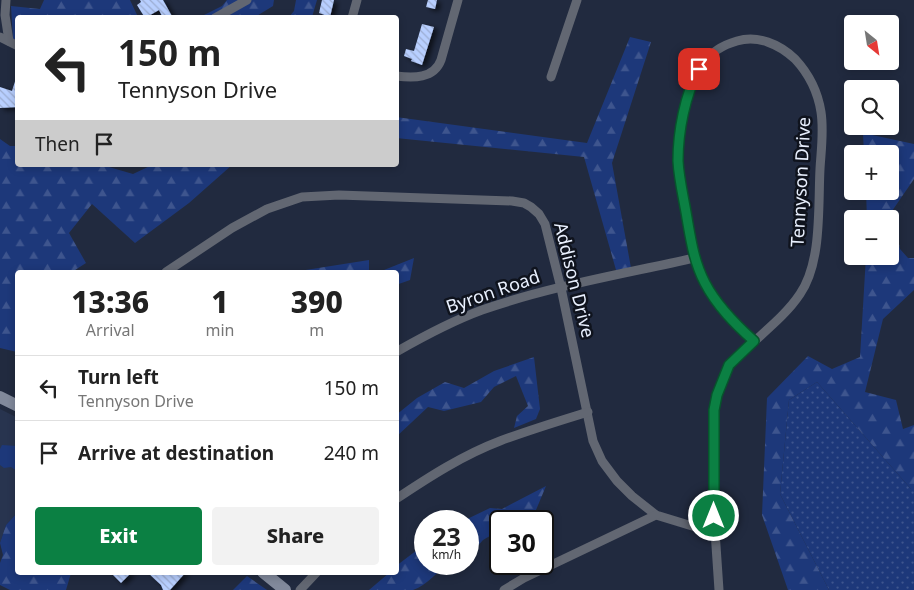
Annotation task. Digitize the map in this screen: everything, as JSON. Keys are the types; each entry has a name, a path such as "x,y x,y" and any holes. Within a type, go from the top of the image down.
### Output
{"street":[{"path":"6,0 5,15 9,41"},
{"path":"221,15 247,0"},
{"path":"353,15 356,0"},
{"path":"399,76 418,78 425,76 437,67 441,60 458,0"},
{"path":"551,77 577,0"},
{"path":"0,37 15,44"},
{"name":"Tennyson Drive","path":"719,590 715,533 714,410 717,395 729,365 791,306 808,280 816,240 822,122 819,102 812,83 800,66 786,51 771,43 746,40 722,47 711,54 696,74 690,92 679,144 678,162 694,258 715,300 739,328 754,341"},
{"name":"Addison Drive","path":"169,270 232,228 267,209 302,196 339,195 524,203 538,214 545,224 594,441 602,461 616,481 656,515 715,533"},
{"name":"Byron Road","path":"399,350 445,326 481,311 560,288 694,258"},
{"path":"0,397 15,404"},
{"path":"399,497 456,462 499,441 588,412"},
{"path":"504,590 524,578 656,515"},
{"path":"267,575 285,590"},
{"path":"300,590 315,575"}],"shaded area":[{"path":"0,409 15,416 15,515 6,525 0,543"}],"green space":[{"path":"44,0 130,0 137,15 15,15 15,40 13,39 11,6 40,9"},
{"path":"227,0 274,0 273,6 258,15 204,15 222,6"},
{"path":"296,0 317,0 313,15 291,15 294,11"},
{"path":"630,37 651,42 612,163 631,268 616,270 584,157 399,138 399,117 587,143"},
{"path":"863,135 872,135 914,144 914,179 893,210 867,210 866,200 899,200 899,145 864,145"},
{"path":"0,139 10,146 15,146 15,167 109,167 133,174 148,167 230,167 189,203 135,243 92,204 69,233 86,263 75,270 15,270 15,352 0,348"},
{"path":"899,244 900,249 908,258 914,258 914,290 883,319 865,392 896,400 903,429 914,425 914,489 911,489 817,382 789,400 780,494 829,590 788,590 762,515 767,398 808,356 832,369 860,357 865,265 899,265"},
{"path":"414,258 410,280 399,284 399,270 384,270"},
{"path":"369,260 369,270 306,270"},
{"path":"534,357 540,409 536,419 514,428 517,416 528,406 516,376 494,387 481,402 444,411 428,407 399,434 399,413 417,398 445,382 464,388 494,371"},
{"path":"817,382 911,489 914,489 914,590 829,590 780,494 789,400"},
{"path":"2,445 15,446 15,470 11,467 4,468 0,465 0,449"},
{"path":"546,486 536,510 489,510 489,536 479,545 479,513 490,508 502,509"},
{"path":"15,515 15,575 70,575 66,590 10,590 0,585 0,563 3,555 0,543 6,525"},
{"path":"414,552 414,575 435,575 423,585 413,590 369,590 387,575 399,575 399,564"},
{"path":"247,576 267,590 233,590"}],"building":[{"path":"140,0 163,0 171,15 162,15 159,10 150,15 143,15 137,5 141,2"},
{"path":"322,0 334,0 330,15 319,13"},
{"path":"428,0 437,0 435,9 426,7"},
{"path":"422,24 434,27 422,65 404,56 406,49 414,51"},
{"path":"15,81 15,107 0,108 0,87 12,91"},
{"path":"113,575 129,575 121,583"},
{"path":"150,575 183,575 170,590 163,590 161,585"}],"route":[{"path":"699,69 690,92 683,119 678,162 694,258 715,300 726,315 754,341 729,365 717,395 714,410 714,516"}]}
